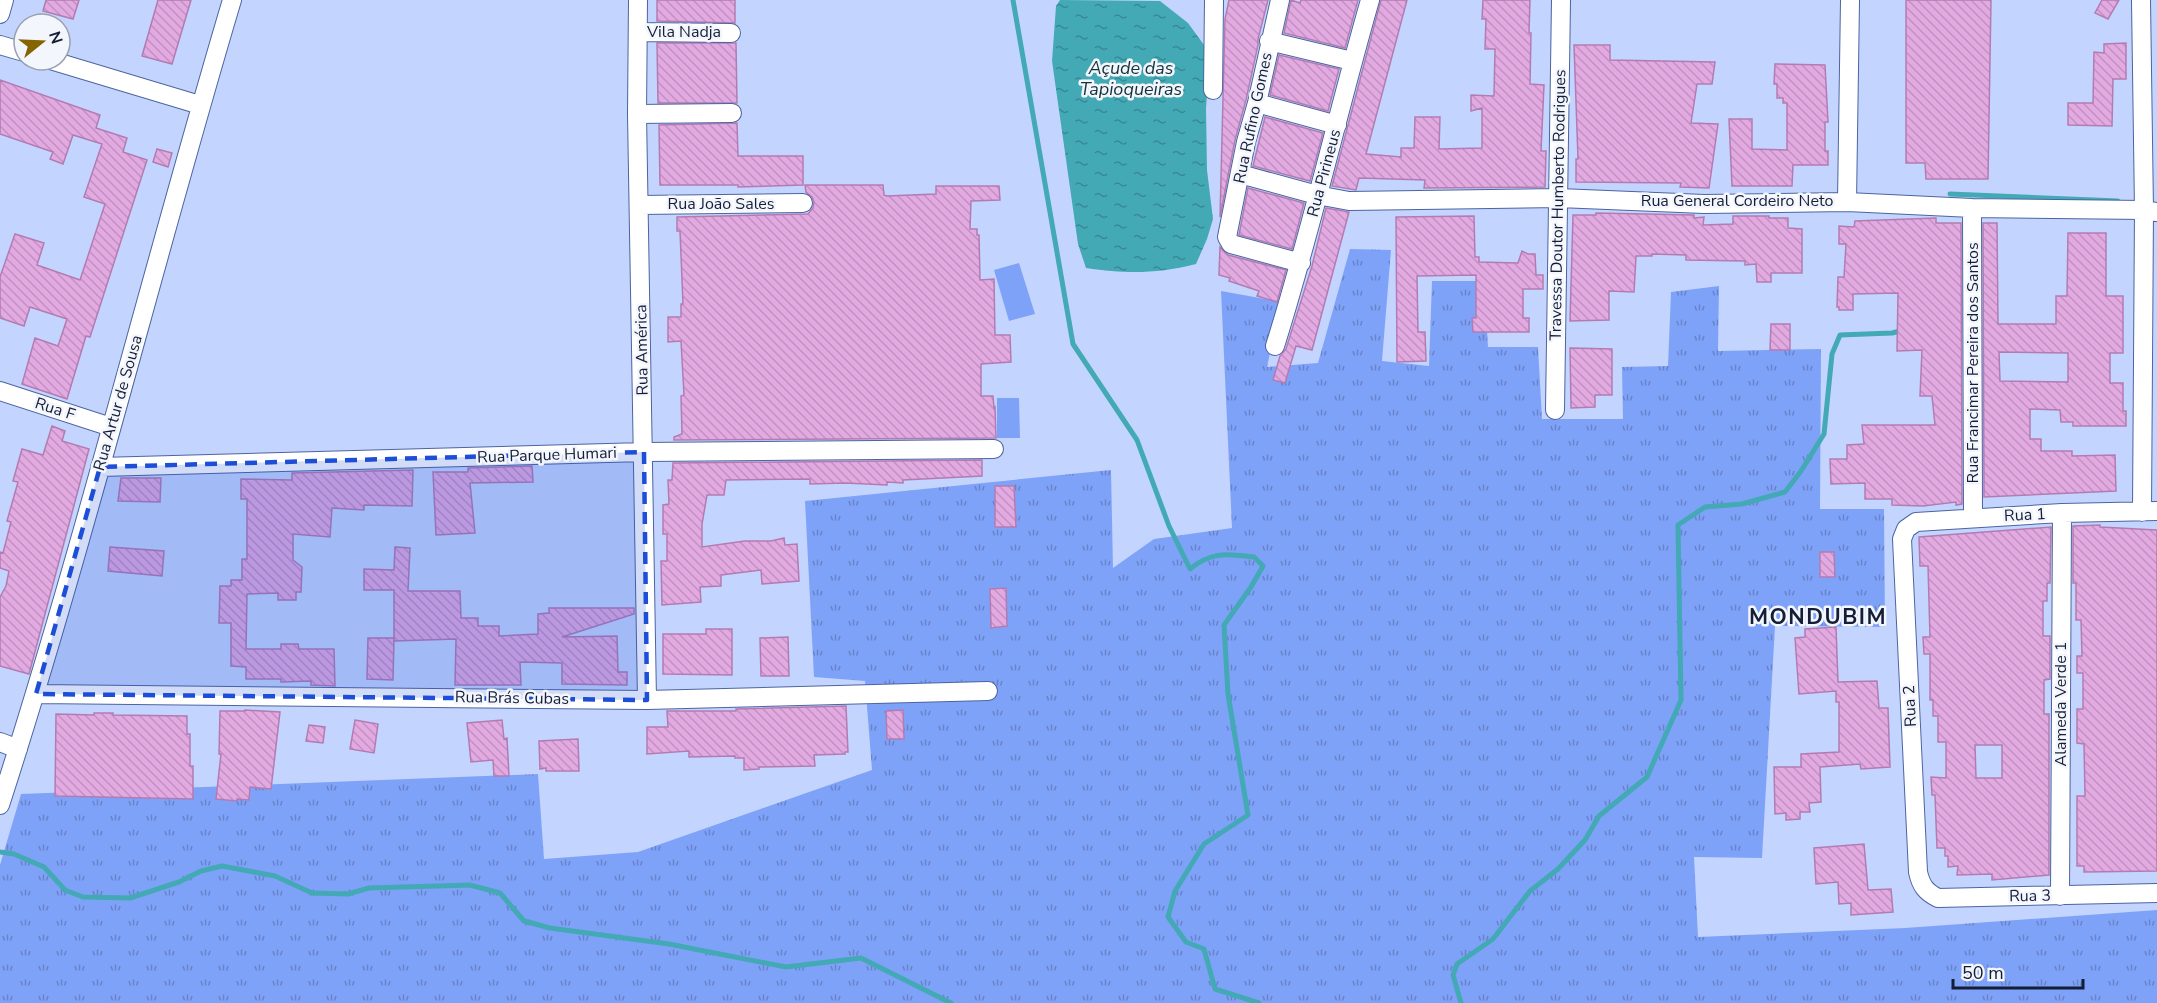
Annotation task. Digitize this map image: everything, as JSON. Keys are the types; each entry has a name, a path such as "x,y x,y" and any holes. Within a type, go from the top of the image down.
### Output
{"street":[{"path":"0,14 4,0"},
{"name":"Rua Artur de Sousa","path":"0,805 36,694 200,105 232,0"},
{"name":"Rua América","path":"638,0 647,700"},
{"path":"1213,90 1214,0"},
{"name":"Rua Rufino Gomes","path":"1280,0 1246,142 1227,237 1231,244 1301,263"},
{"name":"Travessa Doutor Humberto Rodrigues","path":"1555,410 1561,0"},
{"path":"1847,202 1850,0"},
{"path":"2141,0 2150,211 2149,512"},
{"name":"Rua Pirineus","path":"1275,346 1301,263 1368,1"},
{"name":"Vila Nadja","path":"638,32 731,33"},
{"path":"1269,41 1352,61"},
{"path":"72,67 200,105"},
{"path":"1257,103 1337,125"},
{"path":"638,114 732,113"},
{"name":"Rua General Cordeiro Neto","path":"1240,174 1317,195 1349,201 1559,198 1704,204 1847,202 1972,208 2150,211"},
{"name":"Rua João Sales","path":"639,205 803,203"},
{"name":"Rua Francimar Pereira dos Santos","path":"1972,208 1973,517"},
{"name":"Rua F","path":"0,391 111,427"},
{"name":"Rua Parque Humari","path":"100,467 644,452 994,449"},
{"name":"Rua 1","path":"1902,539 1906,529 1916,522 2062,513 2149,512"},
{"name":"Alameda Verde 1","path":"2060,896 2062,513"},
{"name":"Rua 2","path":"1902,539 1918,872"},
{"name":"Rua Brás Cubas","path":"36,694 647,700 988,691"},
{"path":"0,742 18,749"},
{"name":"Rua 3","path":"1918,872 1921,885 1929,894 1938,898 2157,893"}],"highlighted area":[{"path":"644,452 647,700 36,694 100,467"}],"green space":[{"path":"1350,249 1391,250 1382,361 1429,366 1432,281 1484,281 1488,347 1538,347 1542,419 1623,419 1622,367 1668,366 1671,292 1719,286 1718,351 1821,349 1820,509 1884,509 1885,627 1775,626 1762,858 1694,857 1698,937 1905,928 2157,910 2157,1003 0,1003 0,865 21,794 538,774 544,859 638,852 872,770 865,681 814,677 805,501 1111,470 1113,568 1154,539 1232,528 1221,291 1281,302 1267,367 1318,363"},
{"path":"1019,263 1035,314 1009,321 994,270"},
{"path":"997,398 1019,398 1020,438 997,438"}],"water":[{"name":"Açude das Tapioqueiras","path":"1060,0 1160,1 1188,23 1204,45 1209,70 1206,108 1207,170 1213,219 1196,264 1168,270 1141,272 1086,268 1078,244 1052,61 1056,6"}],"building":[{"path":"46,0 79,0 73,19 72,12 43,11"},
{"path":"158,0 191,0 172,64 142,56"},
{"path":"657,0 735,0 735,23 657,21"},
{"path":"1229,0 1268,0 1235,140 1220,217 1225,19"},
{"path":"1291,0 1300,3 1301,0 1358,0 1345,48 1284,33"},
{"path":"1381,0 1407,0 1366,154 1401,157 1401,148 1414,148 1415,117 1440,117 1439,149 1482,148 1482,108 1471,111 1471,95 1494,96 1495,49 1485,49 1486,19 1482,19 1483,0 1530,0 1530,84 1544,85 1541,151 1546,151 1545,187 1424,188 1425,180 1359,178 1356,190 1332,186"},
{"path":"1906,0 1991,0 1988,179 1926,179 1925,163 1906,163"},
{"path":"2102,0 2119,0 2108,19 2095,13"},
{"path":"657,43 736,43 737,103 658,103"},
{"path":"2126,43 2126,79 2113,79 2112,126 2068,125 2068,103 2093,103 2094,52 2104,53 2104,44"},
{"path":"1574,45 1610,45 1610,60 1715,62 1712,84 1697,84 1691,123 1718,124 1709,188 1680,187 1681,183 1576,182 1576,159 1578,159"},
{"path":"1279,55 1339,69 1328,111 1270,95"},
{"path":"1775,64 1825,65 1828,122 1825,122 1825,151 1828,151 1828,165 1793,165 1792,186 1732,186 1729,119 1752,119 1752,149 1787,150 1787,103 1783,103 1783,98 1777,98 1777,84 1774,84"},
{"path":"0,80 100,115 96,128 127,138 123,152 147,160 90,337 86,336 67,399 22,384 35,338 58,346 67,319 30,307 24,326 0,318 0,277 15,234 44,243 37,265 80,280 105,204 84,197 102,144 73,135 63,164 50,159 53,152 0,134"},
{"path":"1265,117 1323,133 1310,181 1253,166"},
{"path":"737,123 738,156 803,156 803,185 738,187 738,185 660,185 659,125"},
{"path":"157,149 172,153 168,167 153,162"},
{"path":"805,185 883,185 884,195 887,196 936,194 936,186 999,186 1000,200 971,201 970,229 977,229 977,235 979,235 980,280 994,279 995,335 1010,335 1011,362 981,364 981,396 993,396 996,438 674,440 674,437 682,434 681,396 684,395 681,341 668,342 668,317 681,317 681,304 683,304 680,231 677,231 677,217 808,214 814,202 806,192"},
{"path":"1248,188 1304,203 1292,249 1239,235"},
{"path":"1326,208 1349,212 1312,350 1296,346 1285,383 1273,380 1280,356 1286,349 1312,266"},
{"path":"1596,213 1694,215 1694,218 1704,217 1703,225 1733,224 1733,216 1788,218 1788,228 1802,229 1802,273 1771,273 1771,282 1757,282 1756,264 1745,265 1745,261 1686,260 1686,255 1636,256 1634,292 1609,291 1609,320 1570,321 1573,215 1596,215"},
{"path":"1474,216 1475,257 1479,257 1479,262 1518,263 1522,251 1535,254 1536,275 1543,275 1543,289 1523,289 1523,318 1529,318 1529,332 1473,332 1472,318 1476,318 1476,275 1417,276 1418,332 1425,332 1426,361 1397,362 1396,217"},
{"path":"1936,218 1936,223 1961,223 1962,504 1956,505 1956,502 1923,506 1892,505 1892,499 1865,499 1865,483 1831,484 1830,459 1847,459 1847,445 1864,444 1862,425 1935,425 1932,396 1920,396 1922,350 1897,351 1898,293 1853,294 1853,310 1839,310 1837,307 1838,277 1844,277 1846,244 1839,244 1839,226 1854,227 1855,221"},
{"path":"1983,223 1997,223 1998,324 2056,324 2056,296 2067,296 2068,233 2106,233 2106,296 2123,296 2123,353 2110,353 2110,383 2123,383 2123,411 2126,411 2126,426 2073,426 2073,422 2061,422 2060,410 2030,409 2030,439 2041,439 2041,451 2072,451 2072,456 2115,455 2116,491 1984,497","holes":["1999,352 2068,353 2068,382 2000,381"]},
{"path":"1220,247 1228,255 1286,270 1277,302 1257,296 1259,291 1229,281 1230,278 1219,275"},
{"path":"1771,324 1790,324 1790,350 1770,350"},
{"path":"1570,348 1612,349 1612,395 1595,395 1595,407 1571,408"},
{"path":"52,426 65,431 62,441 89,449 29,674 0,666 0,597 6,586 9,571 0,568 0,552 3,553 11,522 7,521 18,482 13,481 22,449 43,455"},
{"path":"982,460 982,476 903,480 903,483 887,482 887,485 810,484 810,479 726,480 724,495 707,495 702,524 702,547 784,538 785,545 797,544 799,581 762,584 761,570 721,575 721,586 700,587 701,602 662,605 661,561 667,561 667,534 663,534 663,505 669,504 668,480 672,480 673,463"},
{"path":"532,466 533,482 470,483 475,533 436,535 433,472 468,472 468,468"},
{"path":"413,470 412,506 364,505 364,510 332,508 330,537 293,534 293,560 302,567 301,592 296,592 296,600 278,600 278,593 247,594 246,649 281,649 281,644 298,644 299,649 334,649 335,686 311,685 311,681 281,682 281,679 246,679 246,667 231,666 231,623 219,623 220,586 231,586 231,580 242,580 242,559 247,559 247,499 241,499 241,479 292,480 292,473"},
{"path":"121,478 161,478 160,502 118,501"},
{"path":"995,486 1014,486 1016,527 995,527"},
{"path":"2100,525 2100,527 2157,530 2157,871 2084,872 2084,866 2077,866 2077,796 2085,796 2084,744 2077,743 2077,709 2083,709 2083,673 2077,673 2077,656 2082,656 2081,620 2076,620 2076,583 2073,583 2073,526"},
{"path":"2051,527 2050,583 2047,583 2047,601 2043,601 2043,636 2050,636 2050,679 2044,680 2044,714 2049,714 2049,875 1992,880 1992,874 1957,875 1958,866 1948,867 1945,848 1937,848 1935,795 1932,795 1931,777 1946,778 1946,742 1938,742 1938,716 1933,716 1933,700 1930,700 1930,654 1924,654 1923,637 1930,637 1928,566 1920,566 1919,537","holes":["1975,745 2002,745 2002,778 1976,778"]},
{"path":"110,547 164,551 162,576 108,571"},
{"path":"395,547 410,548 408,591 460,591 461,618 478,618 478,626 499,626 499,636 538,634 538,614 549,613 549,608 634,608 634,614 562,637 617,636 618,672 627,672 627,685 562,684 562,663 520,662 521,685 455,685 456,639 394,641 394,590 364,590 364,569 394,570"},
{"path":"1820,552 1834,552 1835,577 1820,577"},
{"path":"1006,588 1007,626 991,628 990,589"},
{"path":"1836,627 1838,682 1877,681 1879,708 1888,708 1890,767 1861,769 1860,764 1820,767 1821,802 1809,803 1810,812 1800,812 1800,819 1786,820 1786,813 1775,814 1774,767 1801,767 1801,754 1839,752 1839,702 1836,702 1836,691 1799,694 1795,638 1805,637 1805,629"},
{"path":"706,629 732,629 732,675 663,674 663,634 706,634"},
{"path":"788,637 789,676 761,676 760,638"},
{"path":"368,638 394,638 393,680 367,679"},
{"path":"846,706 848,752 814,755 815,766 759,767 759,769 744,770 744,758 735,758 735,756 689,757 689,751 647,754 647,727 668,727 667,711 736,711 736,709"},
{"path":"903,710 904,739 887,739 886,711"},
{"path":"220,711 280,712 271,789 250,787 249,800 216,799 221,754 219,754"},
{"path":"94,713 187,716 187,734 190,734 190,766 193,766 193,799 55,796 56,714 94,715"},
{"path":"355,720 378,724 374,753 350,749"},
{"path":"502,720 504,739 507,738 509,776 494,776 493,760 471,762 467,723"},
{"path":"309,725 325,727 323,743 306,741"},
{"path":"578,739 579,771 540,769 539,741"},
{"path":"1864,844 1868,890 1891,889 1893,912 1851,915 1851,903 1839,904 1838,882 1816,884 1814,848"}],"waterway":[{"path":"1013,0 1073,344 1137,440 1169,526 1190,569 1205,559 1220,555 1254,557 1263,566 1224,625 1228,694 1248,815 1204,844 1175,891 1168,917 1186,942 1204,949 1215,989 1259,1003"},
{"path":"1950,194 2118,201"},
{"path":"1461,1003 1453,975 1457,964 1493,939 1530,891 1558,869 1585,840 1599,816 1647,777 1681,700 1678,525 1705,507 1742,504 1785,492 1824,434 1832,354 1840,335 1892,333 1904,330"},
{"path":"0,852 14,854 44,867 65,890 83,897 130,898 179,882 201,871 222,866 275,876 312,893 348,894 369,888 470,885 500,893 524,921 550,928 669,944 786,967 861,958 951,1003"}],"district":[{"name":"MONDUBIM","path":"1818,617"}]}
